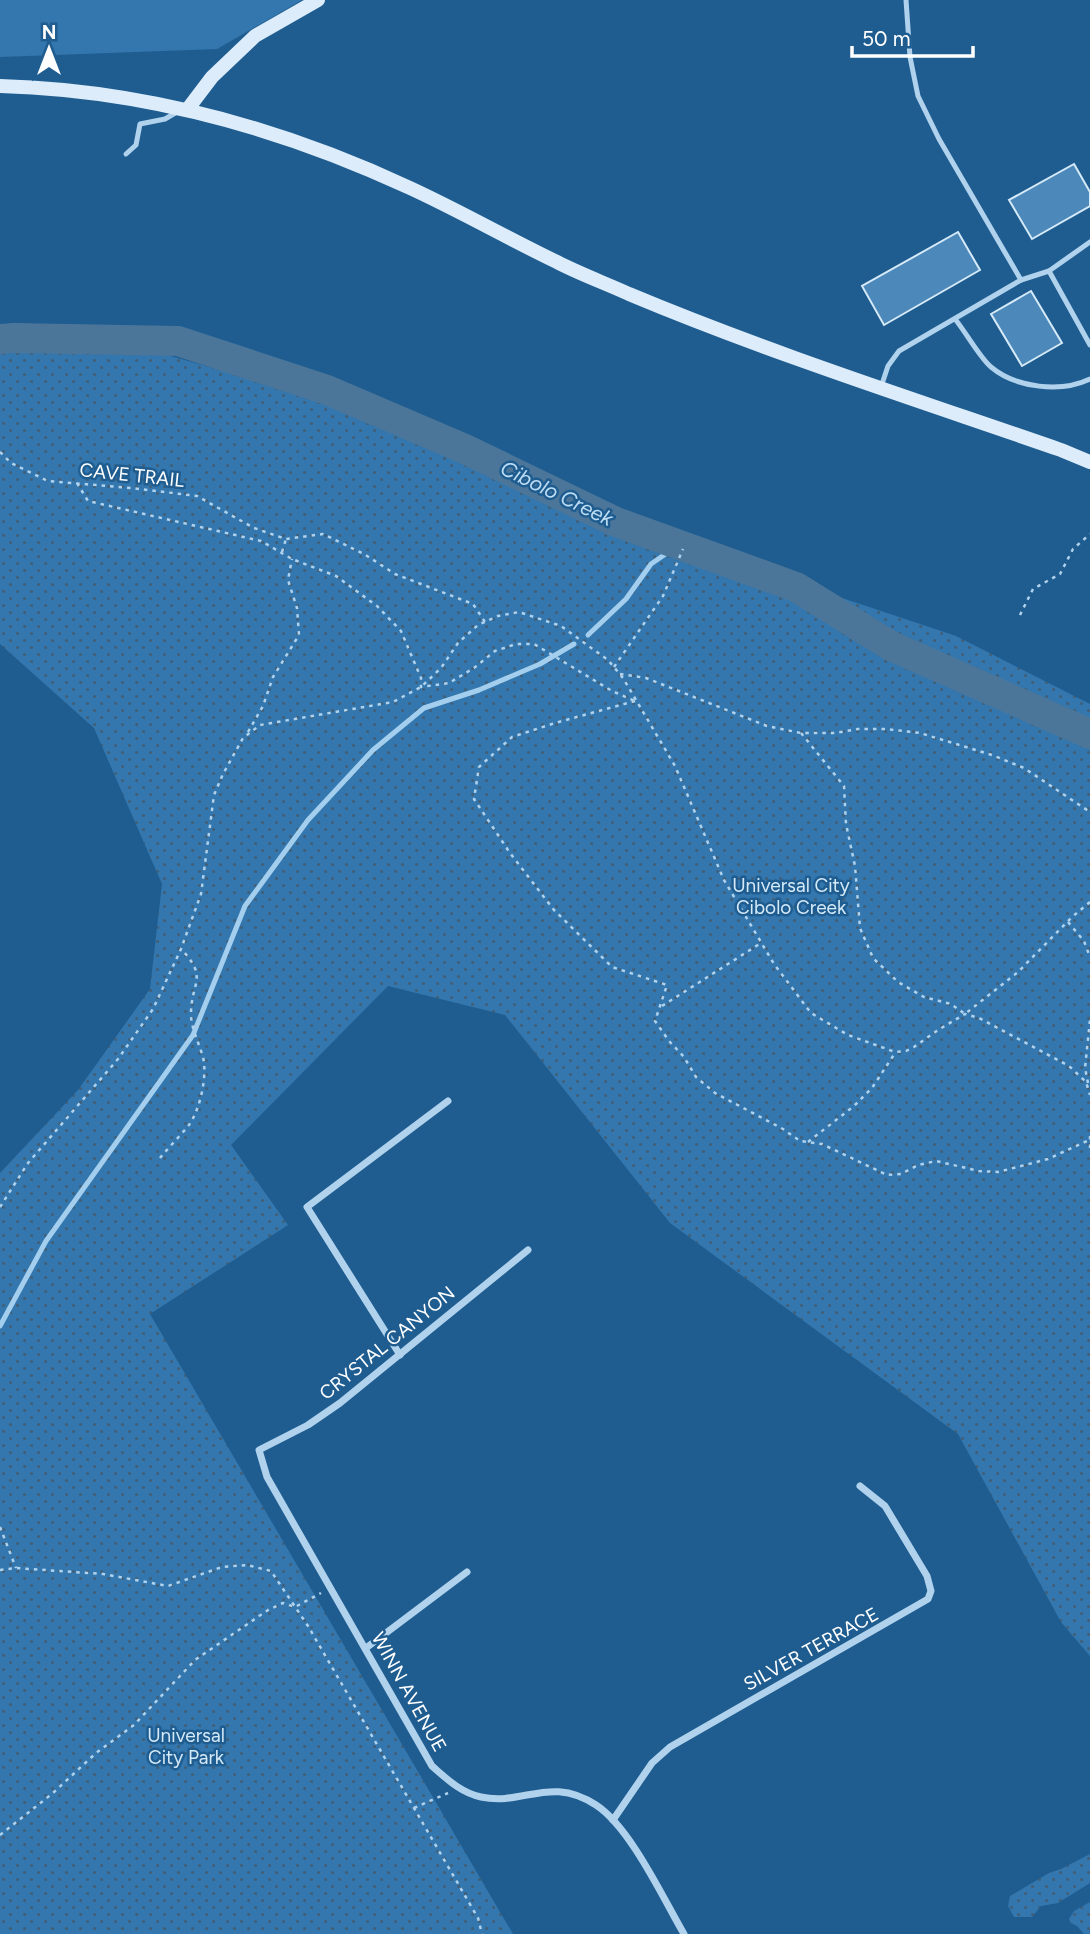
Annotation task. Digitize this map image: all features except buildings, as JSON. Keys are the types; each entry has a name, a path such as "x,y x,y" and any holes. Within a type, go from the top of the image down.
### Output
{"main road":[{"path":"185,109 220,69 255,36 318,0"},
{"path":"0,86 93,92 185,109 246,125 345,159 411,188 560,264 684,317 1090,462"}],"street":[{"path":"400,1354 307,1207 448,1101"},
{"name":"CRYSTAL CANYON","path":"258,1450 308,1425 340,1403 528,1250"},
{"name":"WINN AVENUE","path":"258,1450 267,1477 432,1766 457,1788 481,1797 506,1799 549,1791 574,1794 597,1805 622,1828 684,1934"},
{"name":"SILVER TERRACE","path":"613,1820 652,1763 670,1746 928,1599 931,1591 920,1564 885,1506 860,1486"},
{"path":"366,1648 467,1572"}],"lane":[{"path":"905,0 909,57 918,96 939,139 1021,280"},
{"path":"126,154 136,145 140,124 165,119 185,109"},
{"path":"881,387 888,366 899,351 1021,280 1049,271 1090,242"},
{"path":"1049,271 1090,345"},
{"path":"956,319 991,367 1023,384 1069,386 1090,379"}],"path":[{"name":"CAVE TRAIL","path":"0,452 11,463 48,481 197,496 254,528 286,539 323,534 364,554 395,574 473,604 485,622"},
{"path":"76,483 88,500 261,541 292,559 336,576 377,606 401,631 421,678 421,687"},
{"path":"1020,615 1033,589 1060,574 1073,549 1090,534"},
{"path":"282,553 286,539"},
{"path":"614,667 663,596 682,549"},
{"path":"0,1207 29,1163 118,1059 153,1009 181,949 201,894 214,795 223,774 263,706 273,677 299,635 298,608 288,580 292,559"},
{"path":"247,735 260,725 284,719 393,702 421,687 441,668 458,643 485,622 498,616 520,612 577,636 620,674 675,766 724,880 800,1002 811,1013 848,1035 895,1052 914,1047 965,1014 1017,972 1090,902"},
{"path":"421,687 449,683 495,651 516,644 534,644 612,691 635,701"},
{"path":"620,674 646,678 767,726 801,733 835,733 858,729 920,733 992,755 1024,768 1090,812"},
{"path":"635,701 512,737 479,767 474,799 510,853 554,910 612,967 667,985 655,1021 684,1056 696,1077 715,1093 783,1129 800,1142 822,1144 887,1175 901,1174 918,1164 936,1160 979,1171 998,1172 1048,1159 1090,1138 1090,1152"},
{"path":"801,733 844,786 846,824 855,866 860,928 873,958 898,982 924,997 951,1004 965,1014 979,1018 1069,1066 1088,1086"},
{"path":"1068,921 1084,941 1090,957"},
{"path":"662,1006 761,943"},
{"path":"160,1158 190,1124 199,1103 204,1063 199,1039 192,1024 197,968 181,949"},
{"path":"1090,1020 1085,1068 1090,1095"},
{"path":"808,1142 854,1106 872,1088 895,1052"},
{"path":"0,1527 16,1568"},
{"path":"0,1570 16,1568 103,1574 168,1586 222,1567 247,1565 271,1571 295,1607 478,1918 482,1934"},
{"path":"0,1835 53,1793 96,1753 134,1725 195,1660 268,1610 283,1603 295,1607 331,1588"},
{"path":"414,1808 457,1788"}],"green space":[{"path":"0,0 302,0 217,49 0,57"},
{"name":"Universal City Cibolo Creek","path":"0,325 91,333 486,447 680,544 956,636 1090,704 1090,1656 1061,1622 958,1434 670,1223 505,1015 388,986 231,1145 288,1225 150,1314 513,1934 0,1934 0,1173 78,1090 150,989 162,884 94,728 0,644"},
{"path":"1090,1854 1090,1883 1058,1903 1041,1906 1032,1917 1014,1917 1008,1906 1010,1896 1049,1873"},
{"path":"1090,1902 1090,1934 1084,1934 1069,1919 1074,1911"}],"waterway":[{"name":"Cibolo Creek","path":"0,339 178,341 327,390 465,449 616,522 796,587 891,646 1090,734"},
{"path":"588,635 626,599 651,564 680,544"},
{"path":"0,1326 46,1241 193,1035 245,906 308,820 373,750 424,708 479,690 540,664 574,644"}],"park label":[{"name":"Universal City Park","path":"186,1746"}]}
